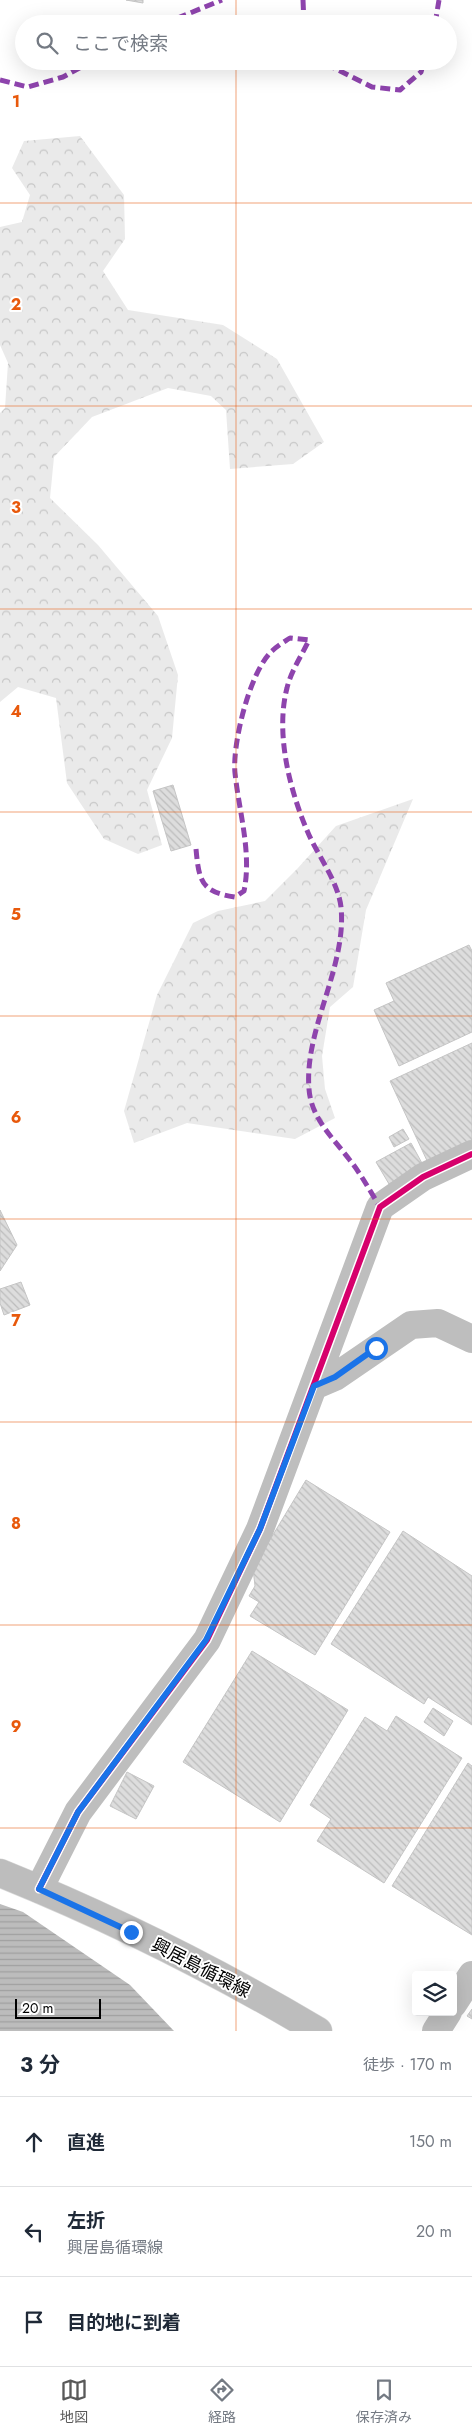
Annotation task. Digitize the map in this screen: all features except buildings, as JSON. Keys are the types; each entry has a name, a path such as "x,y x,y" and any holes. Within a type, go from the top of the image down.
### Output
{"main road":[{"name":"興居島循環線","path":"0,1873 39,1889 210,1972 318,2031"}],"street":[{"path":"39,1889 78,1812 206,1640 260,1529 380,1207 423,1177 472,1154"},
{"path":"314,1386 335,1377 411,1325 438,1323 472,1339"},
{"path":"457,1998 472,1975"},
{"path":"436,2031 445,2016"}],"green space":[{"path":"80,136 124,195 125,239 103,271 128,310 223,325 277,359 324,442 293,464 230,469 226,410 211,396 168,388 92,417 54,457 50,498 98,545 158,616 178,675 172,738 147,790 162,845 138,854 104,839 67,783 56,698 18,687 0,702 0,413 5,408 8,363 0,345 0,227 22,222 30,195 12,168 24,141"},
{"path":"413,799 366,910 353,987 330,1007 322,1056 325,1089 335,1118 295,1139 187,1123 134,1143 124,1111 157,995 193,923 218,911 265,901 336,826"}],"shaded area":[{"path":"0,1904 23,1912 130,1985 174,2031 0,2031"}],"marked path":[{"path":"185,15 222,0"},
{"path":"303,0 304,15"},
{"path":"436,15 439,0"},
{"path":"0,80 28,87 63,77 76,70"},
{"path":"338,70 372,87 400,90 422,70"},
{"path":"196,849 201,877 209,888 215,892 235,897 244,891 247,862 246,847 235,773 236,745 244,709 257,674 272,651 290,638 309,640 294,669 287,688 283,724 286,763 302,818 336,888 341,907 341,930 338,952 313,1044 309,1066 309,1089 318,1118 358,1171 380,1207"}],"cycle path":[{"path":"39,1889 78,1812 207,1640 260,1529 380,1207 423,1177 472,1154"}],"route":[{"path":"131,1932 39,1889 78,1812 206,1640 260,1529 314,1386 335,1377 376,1348"}]}
